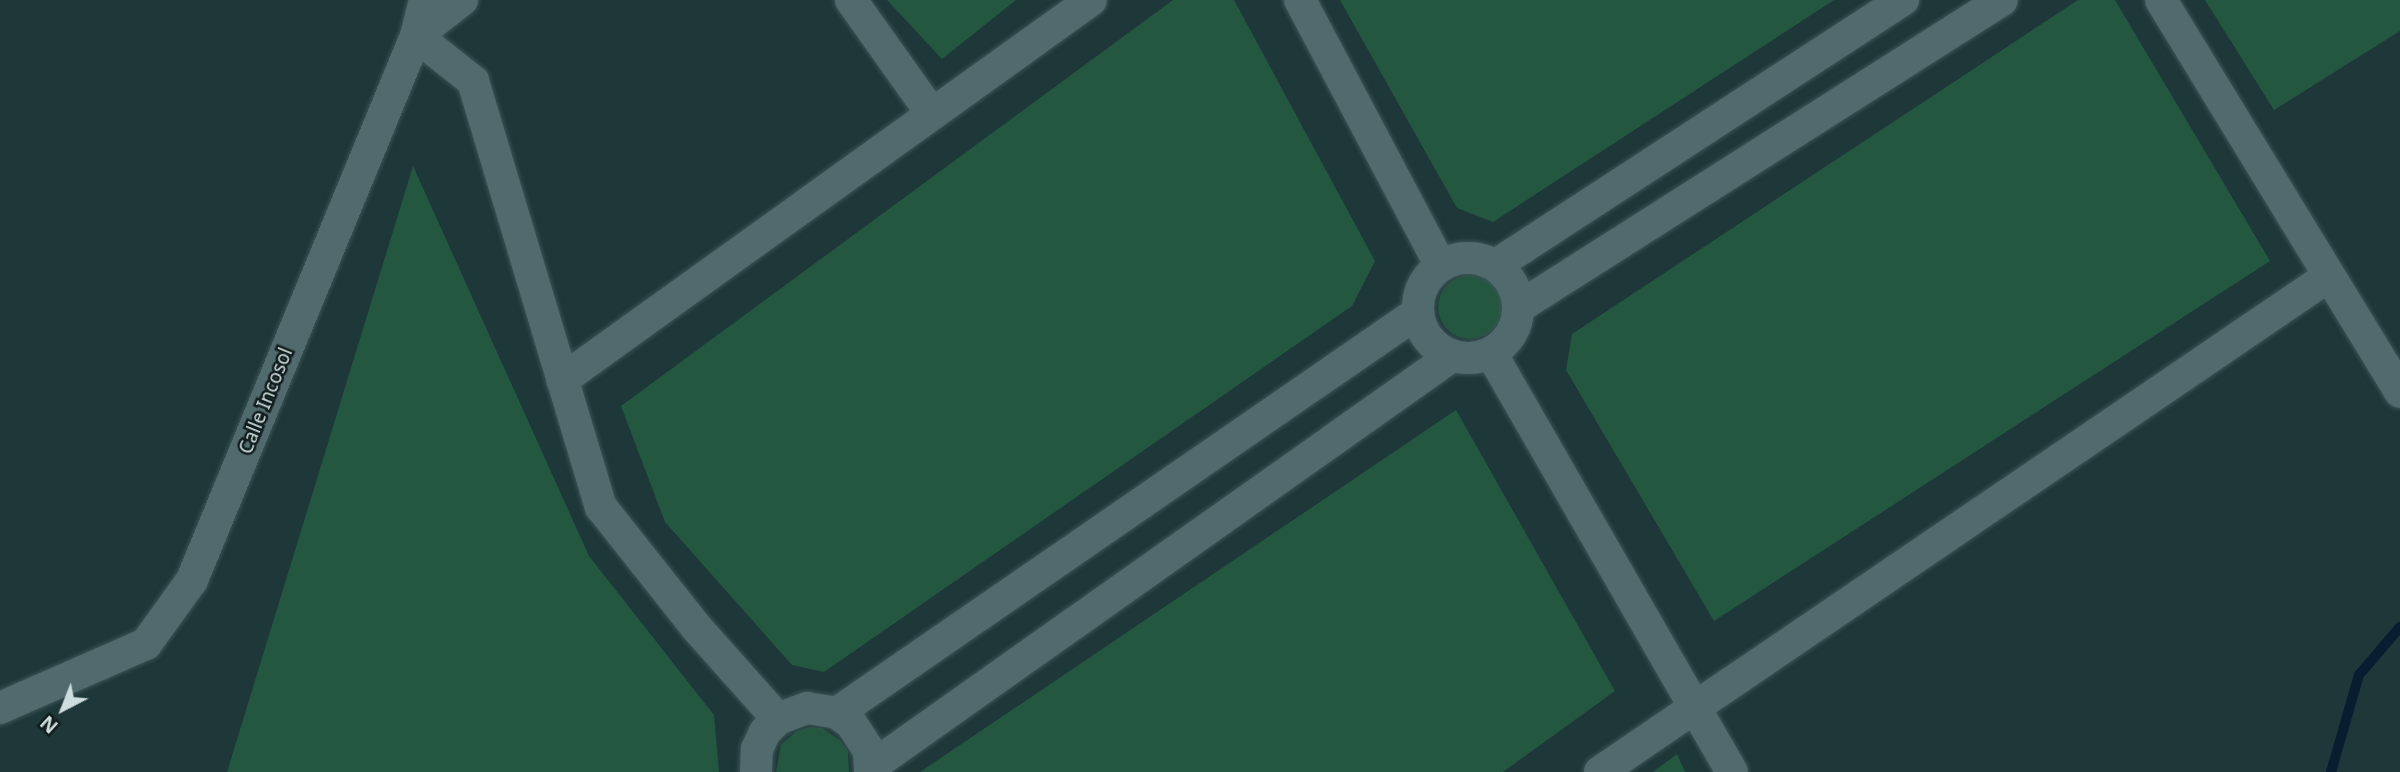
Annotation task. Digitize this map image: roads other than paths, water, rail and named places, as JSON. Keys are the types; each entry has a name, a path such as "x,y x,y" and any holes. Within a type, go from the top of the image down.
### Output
{"street":[{"name":"Calle Incosol","path":"0,708 146,645 192,580 416,36 425,0"},
{"path":"462,0 416,36 473,81 601,507 696,627 778,719"},
{"path":"851,0 932,114"},
{"path":"562,380 1091,0"},
{"path":"1300,0 1440,264"},
{"path":"1496,265 1903,0"},
{"path":"1519,307 2002,0"},
{"path":"2161,0 2400,392"},
{"path":"756,772 757,749 778,719 807,708 837,713 862,736 870,770 1452,356 1491,353 1511,334 1519,307 1508,277 1496,265 1468,257 1440,264 1422,285 1417,313 1428,339 1452,356"},
{"path":"1600,772 2329,276"},
{"path":"837,713 1417,313"},
{"path":"1491,353 1697,706 1732,772"}],"waterway":[{"path":"2331,772 2359,675 2400,627"}]}
